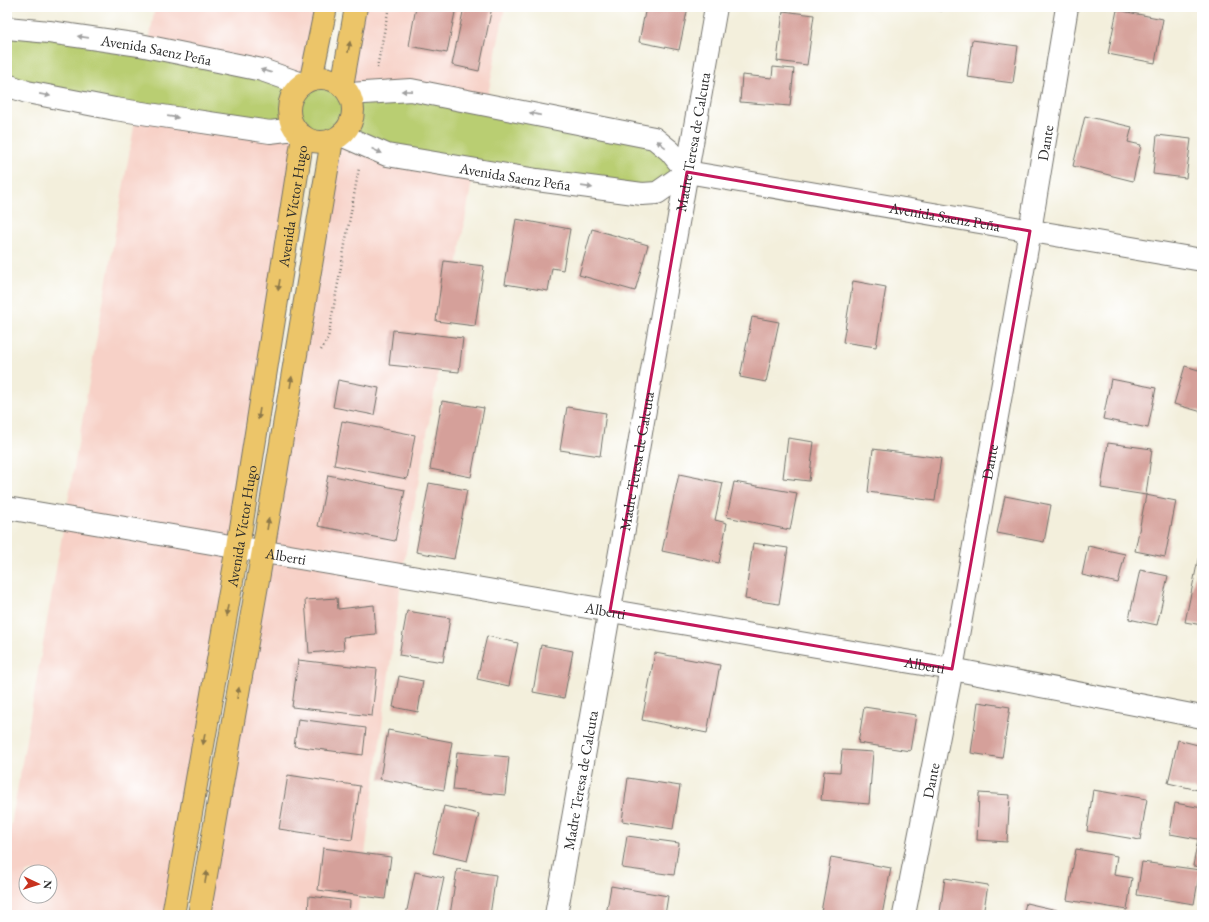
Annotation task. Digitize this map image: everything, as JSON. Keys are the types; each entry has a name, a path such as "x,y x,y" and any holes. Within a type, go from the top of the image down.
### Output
{"main road":[{"name":"Avenida Víctor Hugo","path":"326,7 307,82 295,91 289,110 291,120 299,133 317,141 336,137 348,126 352,116 352,105 346,90 356,7"},
{"path":"307,82 322,78 332,80 346,90"},
{"name":"Avenida Víctor Hugo","path":"173,915 238,547 299,133"},
{"name":"Avenida Víctor Hugo","path":"199,915 336,137"}],"street":[{"name":"Madre Teresa de Calcuta","path":"556,915 716,7"},
{"name":"Dante","path":"904,915 952,669 1030,231 1067,7"},
{"name":"Avenida Saenz Peña","path":"7,28 49,32 140,46 262,70 307,82"},
{"path":"7,85 27,92 123,110 270,132 299,133"},
{"path":"346,90 411,90 654,138 670,151 687,172"},
{"name":"Avenida Saenz Peña","path":"336,137 386,155 537,180 642,194 657,193 687,172 1202,260"},
{"name":"Alberti","path":"7,508 952,669 1202,718"}],"highlighted area":[{"path":"687,172 1030,231 952,669 610,611"}],"shaded area":[{"path":"155,7 330,7 172,915 7,915 7,848"},
{"path":"359,7 505,7 480,136 402,575 357,915 199,915"}],"green space":[{"path":"7,28 262,70 342,86 654,138 687,172 657,193 332,140 312,141 7,85"}],"building":[{"path":"416,7 456,7 447,53 409,46"},
{"path":"464,7 492,7 479,71 452,65"},
{"path":"646,7 688,7 679,50 639,42"},
{"path":"924,7 942,7 942,11"},
{"path":"1117,10 1163,19 1155,63 1108,54"},
{"path":"783,11 814,15 807,65 777,61"},
{"path":"972,40 1018,46 1013,83 967,77"},
{"path":"773,67 794,69 790,106 740,102 742,75 772,78"},
{"path":"1085,116 1132,127 1128,142 1141,145 1133,181 1073,166"},
{"path":"1157,135 1191,139 1186,178 1153,174"},
{"path":"516,219 570,229 563,270 552,268 548,291 505,284"},
{"path":"592,229 648,245 635,291 579,275"},
{"path":"444,261 484,266 475,326 436,321"},
{"path":"853,281 886,287 876,347 843,342"},
{"path":"752,317 779,322 766,382 740,377"},
{"path":"393,330 463,338 459,372 389,365"},
{"path":"1185,366 1202,371 1202,412 1174,404"},
{"path":"1111,379 1156,388 1148,428 1103,419"},
{"path":"338,380 379,388 374,415 333,407"},
{"path":"442,401 484,408 471,477 430,469"},
{"path":"567,407 606,413 600,456 560,450"},
{"path":"342,421 415,435 407,479 334,465"},
{"path":"788,438 814,442 809,481 783,478"},
{"path":"1108,443 1152,449 1146,495 1101,488"},
{"path":"873,449 941,458 935,501 868,492"},
{"path":"679,474 723,483 715,520 727,523 719,563 662,551"},
{"path":"328,475 405,490 395,541 318,526"},
{"path":"734,482 797,493 790,530 727,517"},
{"path":"429,483 467,490 454,559 416,552"},
{"path":"1146,495 1176,501 1165,557 1135,551"},
{"path":"1005,496 1051,505 1044,542 997,533"},
{"path":"753,543 788,548 779,604 745,599"},
{"path":"1088,546 1125,554 1118,583 1082,575"},
{"path":"1199,555 1202,556 1202,625 1185,622"},
{"path":"1140,570 1168,576 1157,625 1129,619"},
{"path":"337,598 338,609 374,605 376,634 343,637 344,650 309,653 305,600"},
{"path":"407,611 450,618 443,662 399,655"},
{"path":"487,636 518,643 509,686 477,679"},
{"path":"541,645 573,651 564,698 533,692"},
{"path":"655,653 720,665 707,733 642,720"},
{"path":"298,660 377,669 372,716 292,707"},
{"path":"399,676 423,681 418,712 393,707"},
{"path":"978,702 1010,707 1002,758 971,753"},
{"path":"864,707 916,715 910,751 858,743"},
{"path":"298,719 366,728 363,755 294,746"},
{"path":"388,730 452,742 444,790 380,779"},
{"path":"1178,740 1202,746 1202,791 1168,783"},
{"path":"842,750 873,752 869,804 821,800 824,771 840,772"},
{"path":"457,752 509,757 505,795 453,790"},
{"path":"288,775 360,786 352,840 279,829"},
{"path":"628,778 680,786 673,829 622,821"},
{"path":"1093,790 1147,799 1140,840 1087,831"},
{"path":"979,793 1010,795 1007,842 977,840"},
{"path":"1175,803 1202,808 1202,867 1193,866 1198,839 1170,834"},
{"path":"444,806 479,814 467,861 433,853"},
{"path":"627,836 679,843 674,875 622,868"},
{"path":"323,848 391,857 385,899 318,890"},
{"path":"1076,849 1117,856 1114,875 1132,878 1127,910 1067,900"},
{"path":"831,857 891,868 882,915 837,915 821,912"},
{"path":"1142,862 1200,870 1194,904 1137,895"},
{"path":"457,869 496,875 490,915 450,915"},
{"path":"415,872 444,878 436,915 406,915"},
{"path":"945,878 988,885 983,915 960,915 940,912"},
{"path":"611,886 668,896 665,915 606,915"},
{"path":"309,896 350,901 349,915 308,915"},
{"path":"1026,903 1057,910 1056,915 1023,915"}]}
